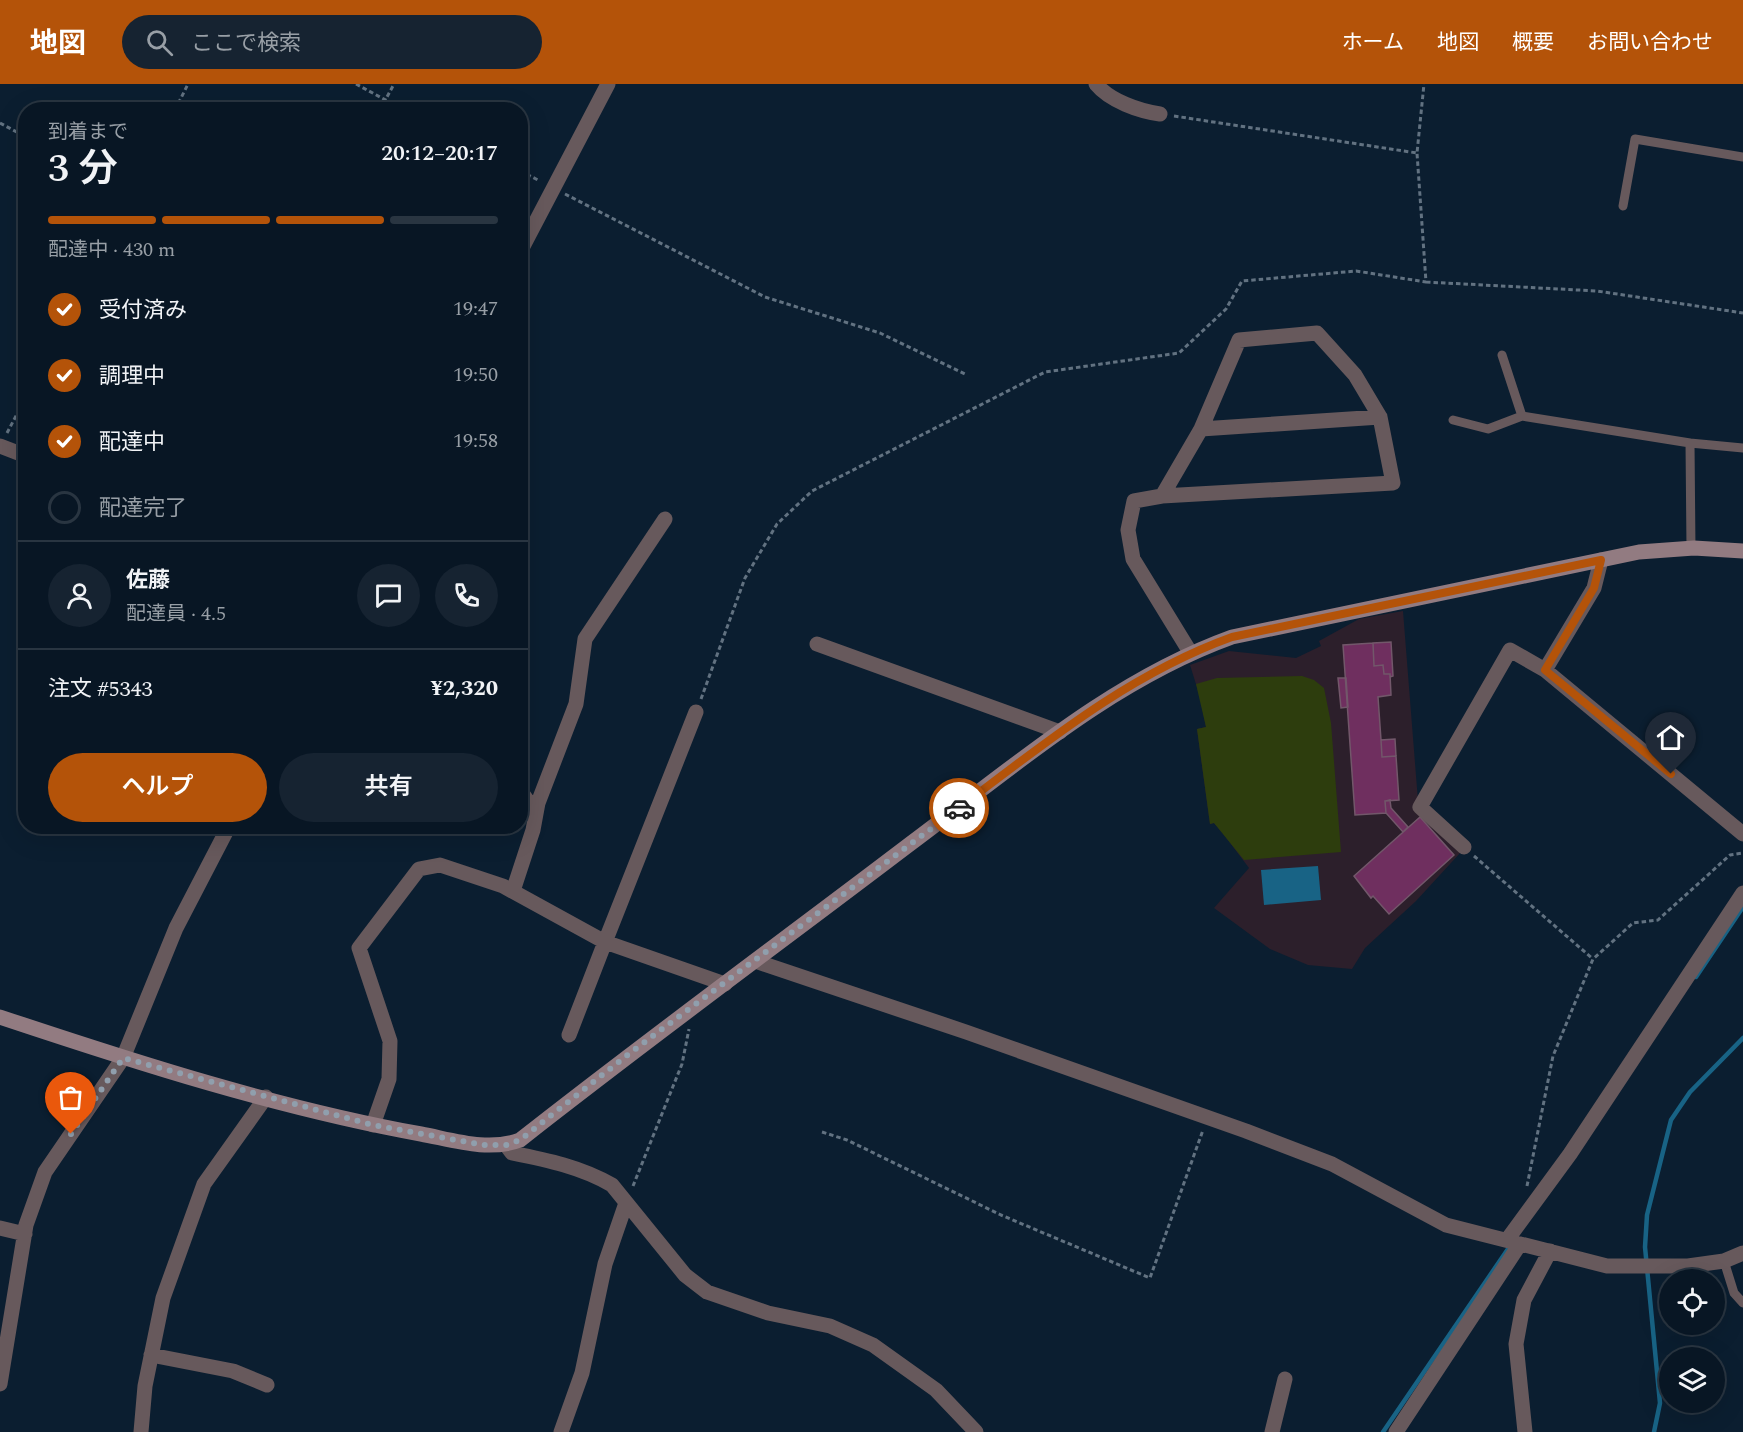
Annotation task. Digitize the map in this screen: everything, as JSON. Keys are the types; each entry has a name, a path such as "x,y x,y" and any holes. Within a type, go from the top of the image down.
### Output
{"street":[{"path":"528,237 608,84"},
{"path":"1096,84 1102,91 1144,112 1160,114"},
{"path":"1162,496 1201,429 1239,340 1317,333 1355,375 1380,417 1394,483 1162,496 1134,501 1128,530 1133,559 1190,652"},
{"path":"1201,429 1380,417"},
{"path":"0,446 18,453"},
{"path":"513,891 533,830 536,813 576,704 585,639 665,519"},
{"path":"0,1017 123,1058 373,1125 484,1145 506,1145 520,1140 694,1006 1096,705 1190,652 1244,635 1639,552 1691,549 1743,550"},
{"path":"1545,670 1594,588 1601,560"},
{"path":"817,644 1060,732"},
{"path":"1464,847 1420,807 1510,650 1545,670 1743,834"},
{"path":"569,1035 696,712"},
{"path":"528,802 536,813"},
{"path":"0,1384 25,1234 45,1172 123,1058 176,928 225,834"},
{"path":"373,1125 389,1079 390,1041 359,948 419,868 440,865 513,891 605,942 725,984"},
{"path":"1396,1432 1569,1154 1743,893"},
{"path":"755,961 966,1032 1332,1164 1446,1225 1607,1266 1646,1268 1724,1261 1743,1253"},
{"path":"141,1432 145,1386 163,1298 204,1184 266,1097"},
{"path":"506,1145 512,1153 556,1162 599,1177 612,1185 685,1275 707,1292 768,1313 830,1326 873,1345 936,1390 976,1432"},
{"path":"561,1432 582,1372 605,1264 626,1203"},
{"path":"0,1228 25,1234"},
{"path":"1525,1432 1516,1344 1524,1300 1551,1251"},
{"path":"151,1354 232,1371 267,1385"},
{"path":"1272,1432 1285,1379"}],"lane":[{"path":"1623,206 1635,139 1743,157"},
{"path":"1502,355 1522,416"},
{"path":"1453,420 1488,429 1522,416 1690,443 1743,448"},
{"path":"1690,443 1691,549"},
{"path":"1724,1261 1734,1293 1743,1303"}],"path":[{"path":"179,102 188,84"},
{"path":"356,84 390,102"},
{"path":"386,100 394,84"},
{"path":"1424,84 1417,153 1426,282"},
{"path":"1160,114 1417,153"},
{"path":"0,123 18,133"},
{"path":"528,175 765,297 880,333 967,375"},
{"path":"696,712 745,578 777,524 812,491 1045,372 1179,353 1226,309 1242,281 1356,271 1426,282 1597,291 1743,313"},
{"path":"0,446 18,412"},
{"path":"1464,847 1593,958"},
{"path":"1526,1189 1553,1056 1593,958 1633,922 1658,920 1730,855 1743,853"},
{"path":"626,1203 682,1064 694,1006"},
{"path":"822,1132 847,1140 1001,1215 1150,1278 1207,1118"}],"shaded area":[{"path":"1403,611 1418,801 1461,852 1416,901 1365,948 1352,969 1308,965 1270,949 1214,908 1249,868 1222,832 1214,823 1210,824 1197,729 1206,727 1190,665 1229,651 1296,658 1321,646 1319,641 1359,619"}],"green space":[{"path":"1302,676 1314,680 1324,688 1331,723 1341,852 1244,860 1214,823 1210,824 1197,729 1206,727 1196,684 1217,678"}],"water":[{"path":"1318,866 1321,900 1264,905 1261,870"}],"building":[{"path":"1391,642 1393,676 1390,677 1390,674 1384,674 1383,665 1374,666 1373,643"},
{"path":"1373,643 1374,666 1383,665 1384,674 1390,674 1391,695 1378,697 1382,757 1396,756 1399,800 1385,801 1386,813 1355,815 1343,645"},
{"path":"1338,678 1346,678 1348,707 1341,708"},
{"path":"1395,739 1396,756 1382,757 1381,740"},
{"path":"1390,800 1391,808 1408,827 1403,832 1386,813 1385,801"},
{"path":"1420,817 1454,855 1389,914 1373,896 1371,898 1354,876"}],"waterway":[{"path":"1696,977 1743,907"},
{"path":"1654,1432 1660,1403 1645,1247 1647,1215 1671,1120 1690,1092 1743,1038"},
{"path":"1383,1432 1510,1246"}],"way so far":[{"path":"71,1134 123,1058 373,1125 484,1145 506,1145 520,1140 630,1053 959,808"}],"route":[{"path":"959,808 1096,705 1190,652 1232,637 1601,560 1594,588 1545,670 1671,774"}]}
